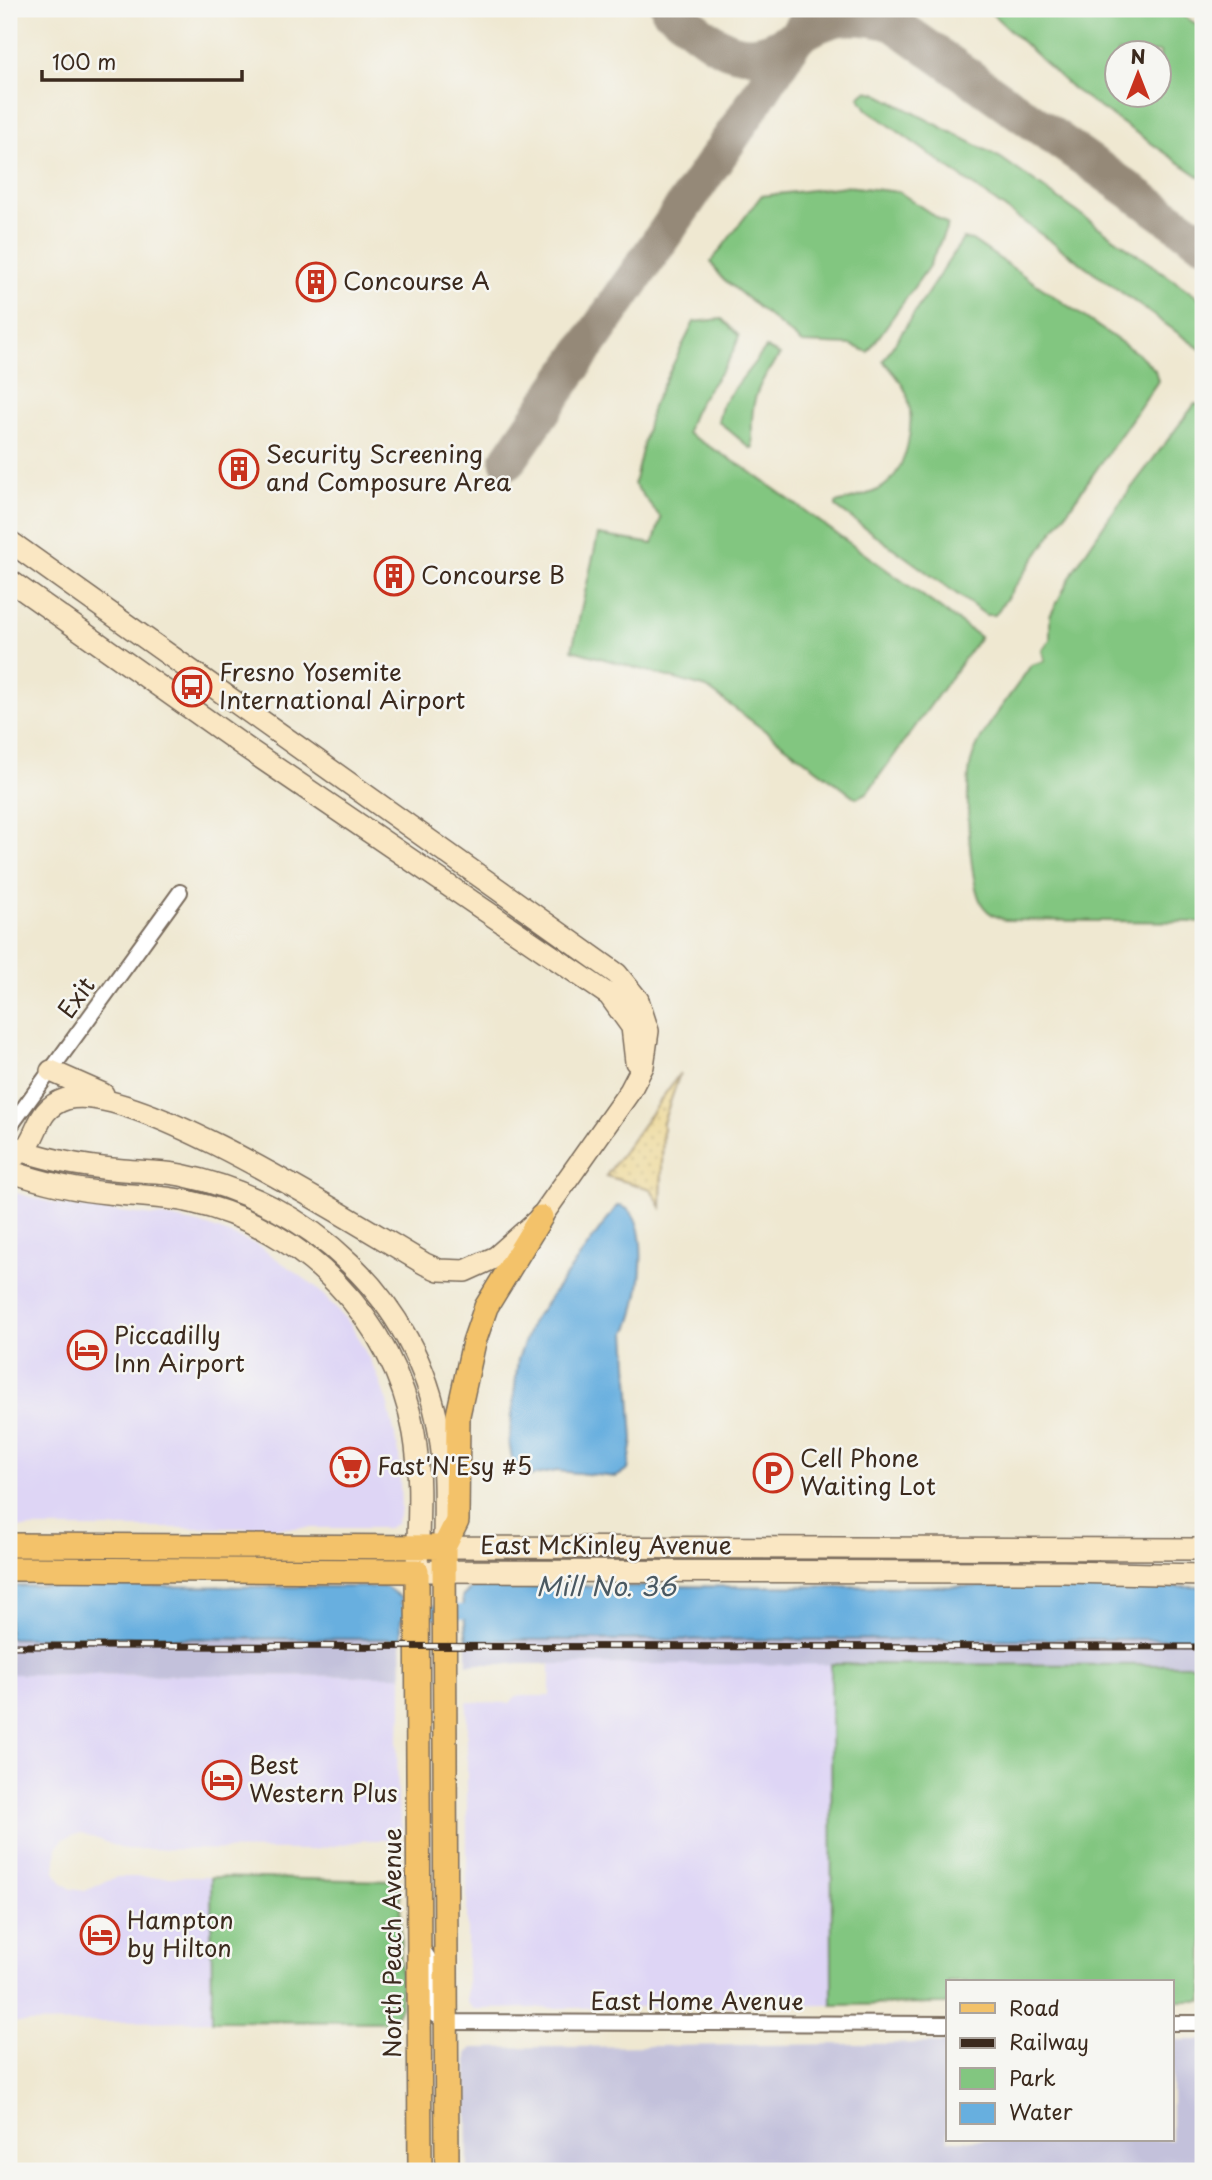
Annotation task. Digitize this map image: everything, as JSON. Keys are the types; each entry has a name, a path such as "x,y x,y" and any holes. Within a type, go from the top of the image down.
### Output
{"main road":[{"path":"9,541 617,974 628,986 645,1014 649,1031 643,1066 630,1091 541,1217 491,1297 474,1342 458,1415 457,1521 444,1547"},
{"path":"9,580 306,788 609,995 623,1011 634,1035 637,1054 630,1091"},
{"path":"306,788 323,765"},
{"path":"51,1070 244,1159 439,1270 465,1271 487,1264 541,1217"},
{"path":"141,1110 93,1098 64,1100 42,1116 14,1151 83,1165 179,1175 237,1191 289,1215 352,1264 386,1304 400,1327 433,1402 442,1455 445,1572 447,2171"},
{"name":"North Peach Avenue","path":"9,1171 70,1188 157,1197 210,1207 257,1225 298,1250 355,1304 370,1324 405,1393 417,1463 421,2166"},
{"name":"East McKinley Avenue","path":"9,1545 1203,1549"},
{"path":"9,1557 44,1555 57,1545"},
{"name":"East McKinley Avenue","path":"9,1569 1064,1572 1203,1575"}],"street":[{"name":"Exit","path":"9,1128 180,892"},
{"path":"419,1944 431,1962 434,2014 446,2022"},
{"name":"East Home Avenue","path":"446,2022 946,2024"},
{"path":"1174,2023 1203,2023"}],"shaded area":[{"path":"9,1191 61,1205 171,1218 208,1226 257,1245 315,1286 351,1325 377,1374 387,1402 399,1453 401,1509 396,1524 388,1528 9,1528"},
{"path":"9,1638 401,1639 402,1676 9,1674"},
{"path":"1203,1639 1203,1665 467,1664 467,1640"},
{"path":"550,1664 831,1664 832,2005 474,2009 467,2003 467,1702 510,1703 516,1696 550,1696"},
{"path":"9,1674 402,1676 402,1715 397,1740 398,1802 402,1829 395,1840 364,1840 313,1850 123,1849 82,1833 64,1838 57,1847 55,1871 61,1882 71,1889 85,1891 116,1877 211,1877 212,2021 9,2023"},
{"path":"1174,2040 1203,2040 1203,2171 468,2171 467,2053 472,2048 946,2043 946,2142 1174,2142"}],"green space":[{"path":"987,9 1174,9 1203,29 1203,179 1073,89"},
{"path":"866,91 876,93 1001,158 1203,301 1203,351 867,109 859,97"},
{"path":"846,186 899,192 948,225 929,266 868,352 851,345 802,343 721,277 711,262 761,196"},
{"path":"963,239 972,240 1141,356 1155,370 1158,381 995,615 986,615 836,507 836,503 878,490 897,472 903,460 910,432 909,404 902,383 883,361"},
{"path":"722,319 739,336 727,363 697,406 687,433 748,470 980,637 867,793 856,798 707,688 572,650 598,535 653,544 661,518 634,484 652,407 694,322"},
{"path":"766,348 780,355 764,377 755,398 753,448 750,448 718,421 723,403"},
{"path":"1195,404 1203,406 1203,922 1002,919 983,906 974,879 968,792 975,750 1031,665 1045,661 1042,650 1050,640 1050,616 1075,568 1110,516"},
{"path":"831,1664 1203,1665 1203,2001 1174,2001 1174,1980 946,1980 946,2004 832,2005"},
{"path":"211,1877 393,1881 400,1889 401,2005 396,2014 396,2022 212,2021"}],"sand":[{"path":"680,1073 663,1123 661,1207 651,1189 606,1176"}],"water":[{"path":"617,1206 629,1211 637,1223 641,1240 640,1283 626,1332 633,1440 628,1470 616,1477 557,1471 530,1476 514,1470 509,1442 518,1359 532,1322"},
{"path":"9,1586 386,1587 401,1598 401,1639 9,1638"},
{"path":"474,1586 1203,1587 1203,1639 467,1640 462,1597"}],"waterway":[{"name":"Mill No. 36","path":"382,1612 481,1612"}],"taxiway":[{"path":"669,9 722,47 739,53 755,54 838,18 858,17 892,22"},
{"path":"508,461 736,130 815,9"},
{"path":"873,9 1203,242"}],"railway":[{"path":"9,1646 1203,1647"}],"place":[{"name":"Concourse A","path":"316,282"},
{"name":"Security Screening and Composure Area","path":"239,469"},
{"name":"Concourse B","path":"394,576"},
{"name":"Fresno Yosemite International Airport","path":"192,687"},
{"name":"Piccadilly Inn Airport","path":"87,1350"},
{"name":"Fast'N'Esy #5","path":"350,1467"},
{"name":"Cell Phone Waiting Lot","path":"773,1473"},
{"name":"Best Western Plus","path":"222,1780"},
{"name":"Hampton by Hilton","path":"100,1935"}]}
